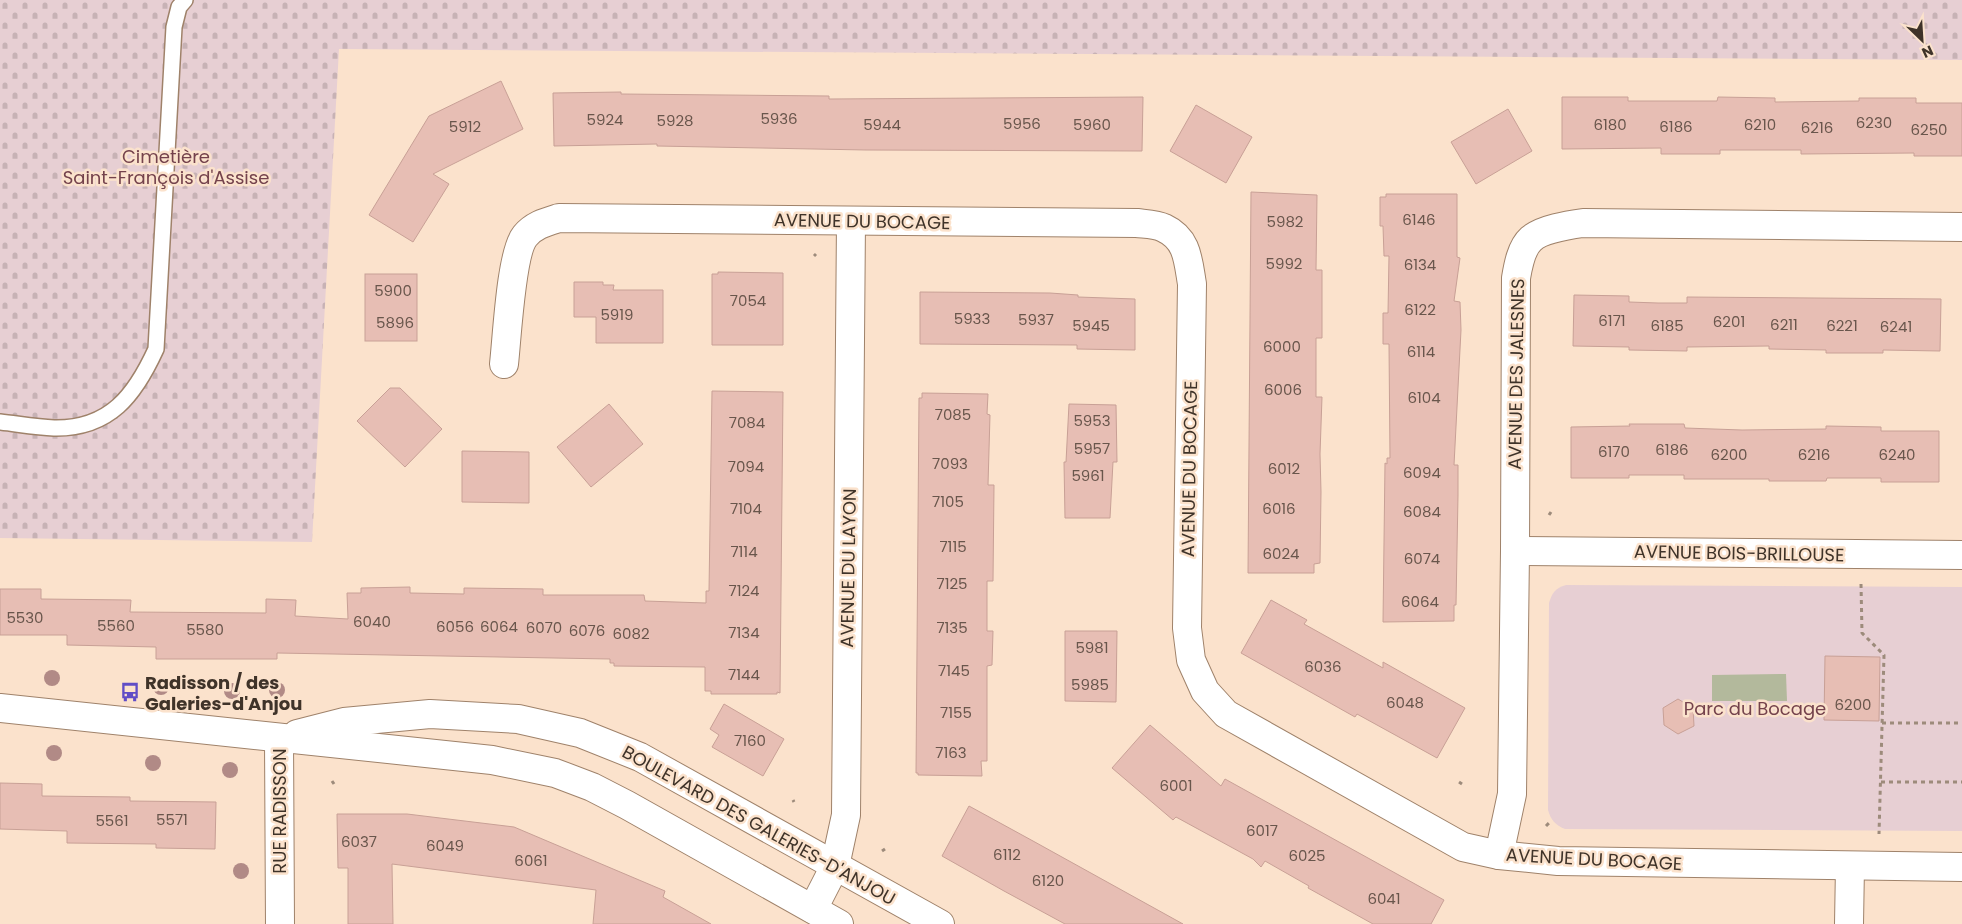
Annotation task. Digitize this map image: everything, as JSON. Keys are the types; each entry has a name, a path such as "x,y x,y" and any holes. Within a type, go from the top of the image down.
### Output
{"street":[{"name":"AVENUE DU BOCAGE","path":"504,364 516,254 525,236 538,224 559,218 1137,223 1163,227 1180,238 1188,256 1192,284 1188,628 1191,660 1205,690 1226,714 1463,847 1498,855 1558,861 1962,867"},
{"name":"AVENUE DU LAYON","path":"813,909 835,866 846,815 851,221"},
{"name":"AVENUE DES JALESNES","path":"1498,855 1512,794 1516,278 1520,257 1531,239 1556,228 1583,223 1962,227"},
{"name":"AVENUE BOIS-BRILLOUSE","path":"1515,551 1962,555"},
{"name":"RUE RADISSON","path":"0,708 279,738 280,924"},
{"name":"BOULEVARD DES GALERIES-D'ANJOU","path":"279,738 344,722 430,714 518,719 580,733 640,757 940,924"},
{"path":"279,738 492,760 555,773 592,787 627,805 839,924"},
{"path":"1850,866 1850,924"}],"lane":[{"path":"0,422 55,428 80,425 106,416 128,398 143,377 156,349 174,27 179,7 185,0"}],"path":[{"path":"1861,583 1862,634 1884,655 1880,834"},
{"path":"1882,723 1962,723"},
{"path":"1881,782 1962,782"}],"green space":[{"name":"Cimetière Saint-François d'Assise","path":"0,0 1962,0 1962,60 339,49 312,542 0,538"},
{"name":"Parc du Bocage","path":"1566,585 1962,587 1962,831 1565,829 1559,826 1552,819 1548,810 1549,603 1554,591"}],"shaded area":[{"path":"1786,674 1787,701 1712,701 1712,675"}],"building":[{"path":"501,81 523,129 433,174 449,184 413,242 369,215 429,116"},
{"path":"621,92 621,94 829,96 829,99 1143,97 1142,151 866,150 657,146 657,144 554,146 553,93"},
{"path":"1562,97 1628,97 1628,101 1717,101 1718,97 1775,98 1775,102 1859,101 1859,98 1916,98 1916,103 1962,103 1962,156 1914,156 1914,153 1801,154 1801,150 1720,150 1720,154 1661,154 1661,148 1562,149"},
{"path":"1196,105 1252,137 1226,183 1170,151"},
{"path":"1508,109 1532,151 1476,184 1451,142"},
{"path":"1251,192 1317,195 1316,270 1322,270 1322,338 1316,338 1316,397 1322,397 1320,563 1314,564 1314,573 1248,573"},
{"path":"1386,194 1457,194 1457,257 1460,258 1454,301 1460,302 1461,330 1454,465 1458,465 1458,495 1454,621 1383,622 1385,463 1387,464 1387,458 1390,458 1389,344 1383,344 1383,313 1388,313 1389,256 1384,256 1383,226 1380,226 1380,197 1386,197"},
{"path":"718,272 783,273 783,345 712,345 712,274 718,274"},
{"path":"365,274 417,274 417,341 365,341"},
{"path":"574,282 603,282 603,285 614,285 613,290 663,290 663,343 596,343 596,317 574,317"},
{"path":"920,292 1050,293 1078,295 1078,297 1135,299 1135,350 1077,349 1077,345 920,344"},
{"path":"1574,295 1629,296 1629,302 1658,303 1687,303 1687,297 1941,299 1940,351 1883,350 1883,353 1826,353 1826,350 1769,349 1769,346 1687,347 1687,351 1629,350 1629,347 1573,346"},
{"path":"390,388 400,388 442,429 405,467 357,421"},
{"path":"712,391 783,392 780,693 711,694 711,691 705,691 705,667 614,666 614,663 610,663 610,659 277,653 277,659 156,659 156,647 67,645 67,635 0,635 0,589 41,589 41,599 131,600 130,612 266,613 266,599 296,600 295,616 348,619 347,593 361,593 361,588 410,587 410,593 464,594 464,588 543,589 543,595 644,595 645,601 706,603 706,591 709,591"},
{"path":"922,393 988,394 987,414 990,415 988,485 994,485 993,581 987,581 987,631 993,631 992,665 987,666 987,761 981,761 982,776 918,775 916,773 919,398 922,398"},
{"path":"609,404 643,444 591,487 557,447"},
{"path":"1069,404 1116,405 1117,462 1113,462 1110,518 1065,518 1064,462 1066,462"},
{"path":"1629,424 1684,424 1685,428 1742,430 1826,429 1826,426 1881,427 1881,431 1939,431 1939,482 1881,482 1881,478 1827,478 1826,481 1684,479 1684,475 1629,475 1629,478 1571,478 1571,427 1630,426"},
{"path":"462,451 529,452 529,503 462,502"},
{"path":"1271,600 1307,620 1304,624 1383,668 1383,662 1465,708 1437,758 1357,714 1355,717 1241,653"},
{"path":"1065,631 1117,631 1116,702 1065,701"},
{"path":"1825,656 1880,657 1879,721 1824,720"},
{"path":"1678,699 1693,708 1694,726 1678,734 1664,725 1663,708"},
{"path":"724,704 784,739 763,776 712,747 719,735 710,729"},
{"path":"1150,725 1221,786 1225,779 1444,900 1431,924 1373,924 1308,888 1309,886 1265,861 1261,867 1253,859 1176,817 1173,820 1112,768"},
{"path":"0,783 42,784 42,796 130,797 130,801 216,802 215,849 156,848 156,844 67,843 67,831 0,829"},
{"path":"969,806 1183,924 1065,924 1004,891 942,856"},
{"path":"337,814 407,814 514,827 665,891 663,897 711,924 593,924 596,890 392,864 393,924 348,924 348,868 338,868"}],"place":[{"name":"Radisson / des Galeries-d'Anjou","path":"130,692"}]}
